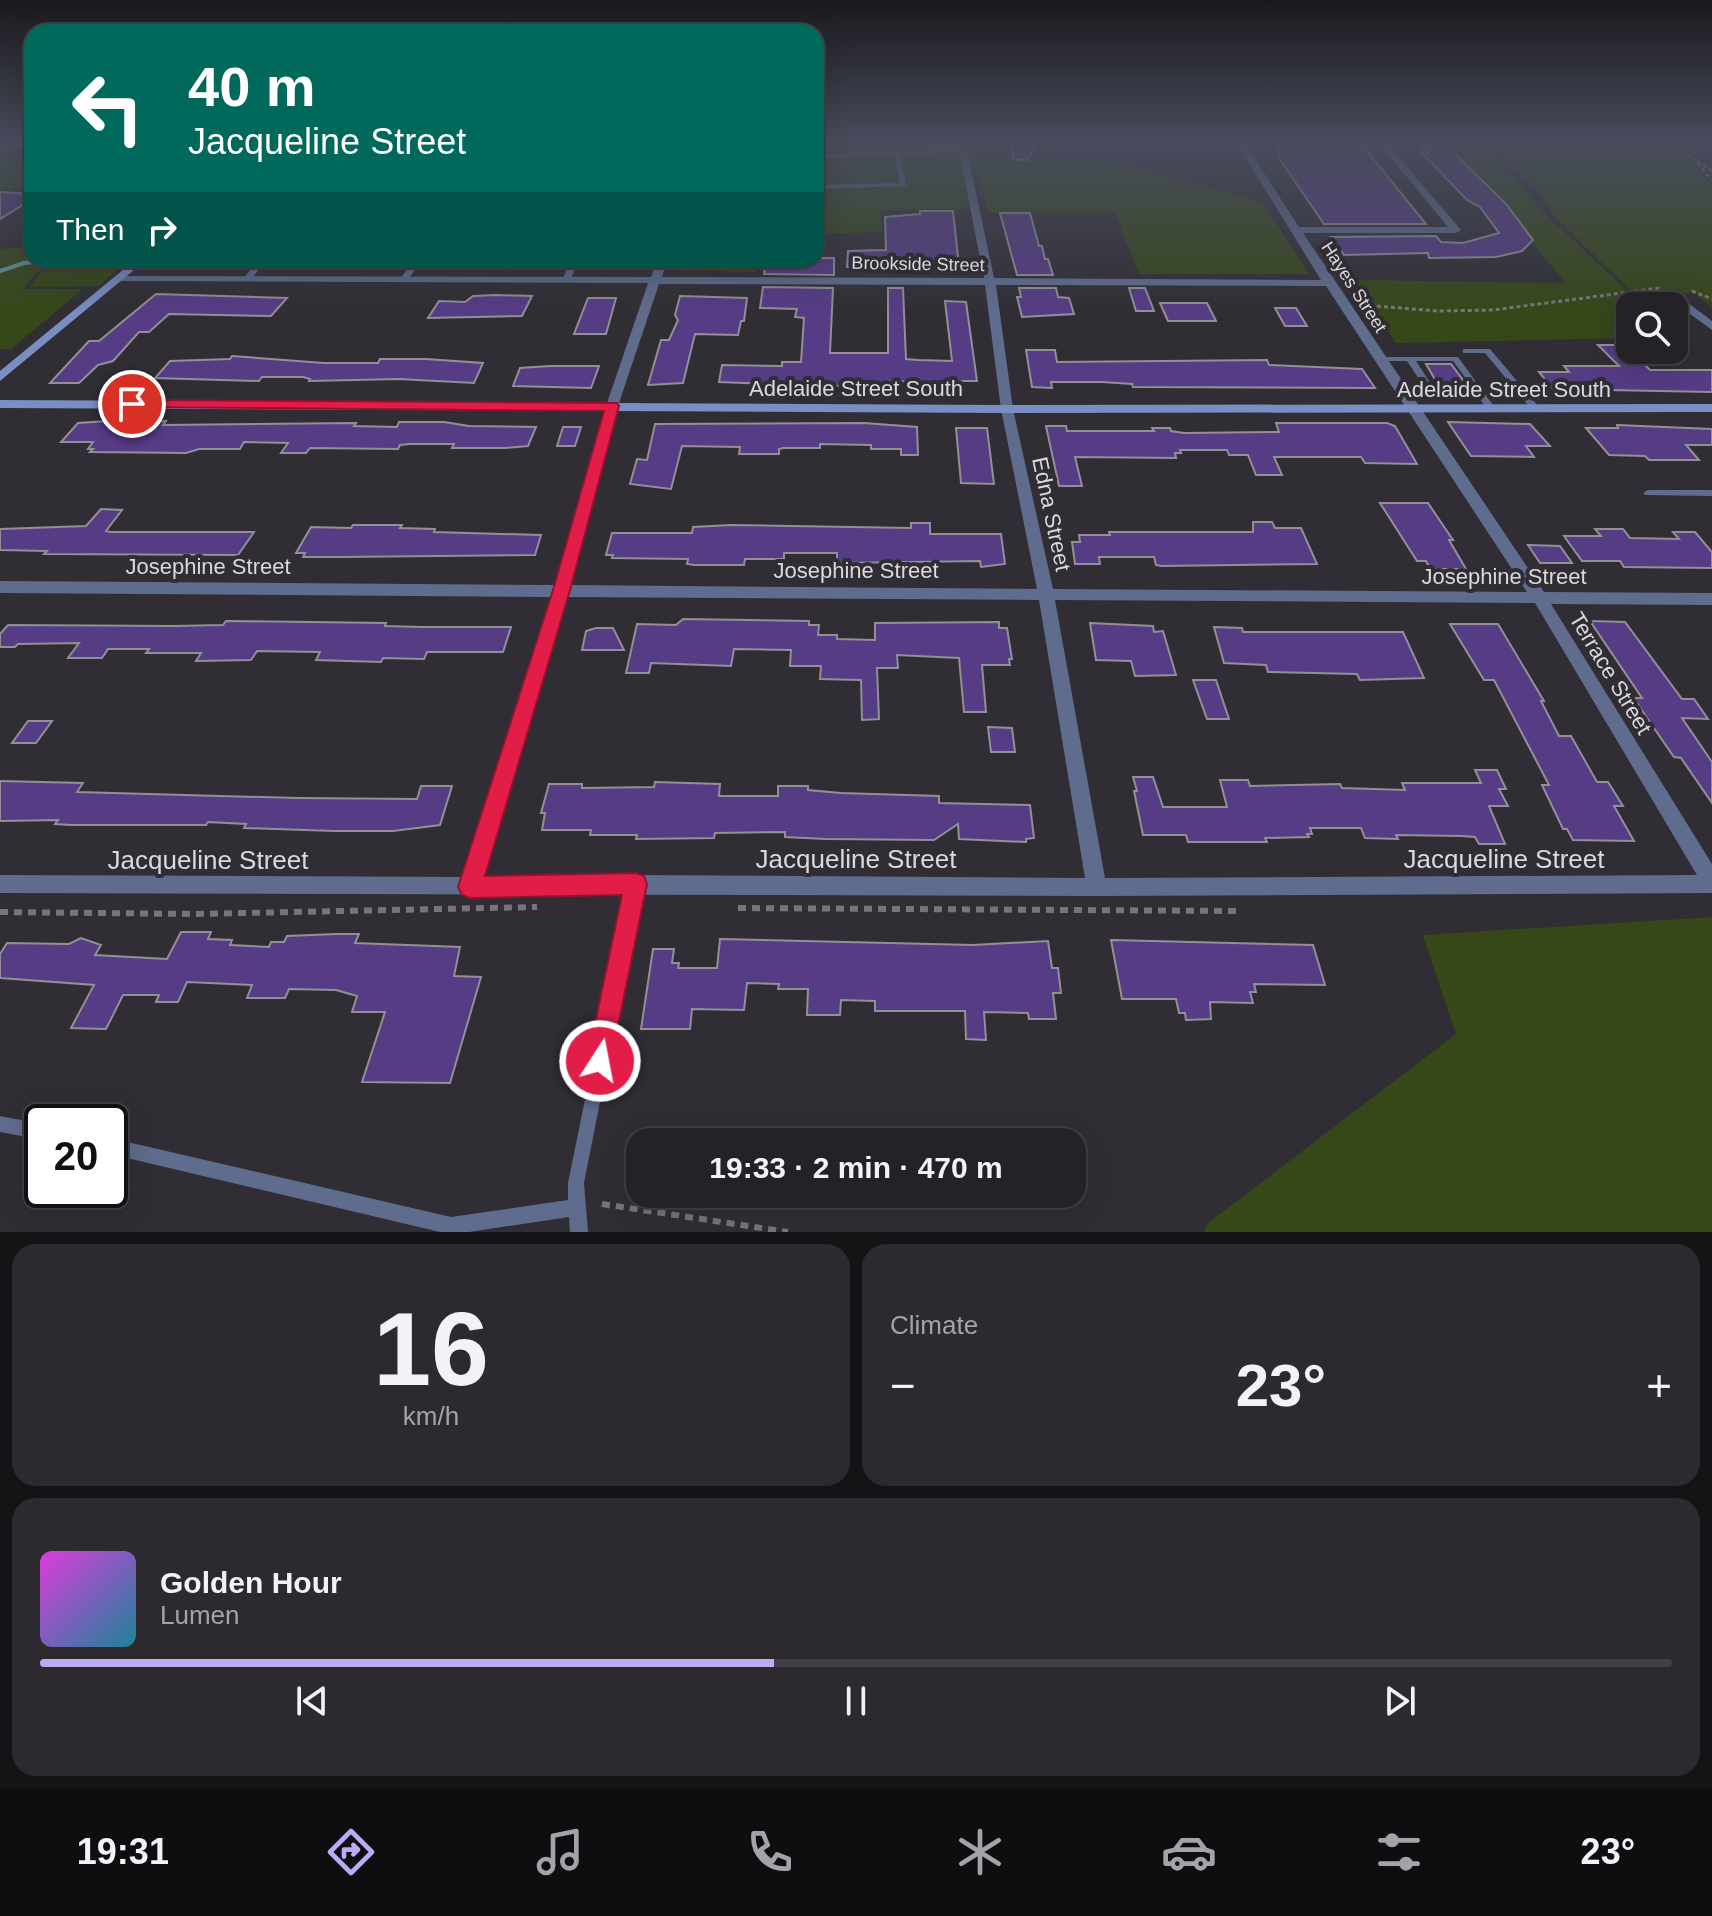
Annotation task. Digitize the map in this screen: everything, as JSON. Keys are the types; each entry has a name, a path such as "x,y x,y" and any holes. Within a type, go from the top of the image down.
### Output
{"main road":[{"path":"0,377 133,268"},
{"name":"Adelaide Street South","path":"0,404 1414,410 1712,408"}],"street":[{"name":"Edna Street","path":"973,199 990,283 1007,409 1046,593 1097,887"},
{"name":"Hayes Street","path":"1276,199 1414,410"},
{"path":"1295,230 1456,230 1430,199"},
{"path":"470,887 561,590 612,406 659,268"},
{"name":"Brookside Street","path":"122,278 1329,283"},
{"path":"1688,308 1712,327"},
{"name":"Terrace Street","path":"1414,410 1540,599 1712,883"},
{"name":"Josephine Street","path":"0,587 1712,599"},
{"name":"Jacqueline Street","path":"0,884 1097,887 1712,883"}],"lane":[{"path":"248,278 256,268"},
{"path":"404,279 412,268"},
{"path":"567,279 571,268"},
{"path":"1466,351 1487,351 1536,409"},
{"path":"1380,359 1455,359 1492,409"},
{"path":"1410,359 1428,386 1443,390 1478,390"},
{"path":"1420,373 1432,373"},
{"path":"1452,373 1465,373"},
{"path":"1443,390 1456,409"},
{"path":"1648,493 1712,493"},
{"path":"579,1232 576,1183 636,884"},
{"path":"0,1124 24,1129"},
{"path":"128,1150 451,1226 578,1207"}],"path":[{"path":"1363,305 1426,313 1511,308 1619,288"},
{"path":"602,1204 788,1232"}],"green space":[{"path":"824,199 968,199 967,209 880,210 882,232 824,234"},
{"path":"985,199 1253,199 1262,202 1309,274 1139,274 1115,213 989,213"},
{"path":"1496,199 1533,199 1629,292 1616,292 1616,338 1396,343 1355,280 1566,283"},
{"path":"1544,199 1712,199 1712,308 1695,293 1632,292 1553,215"},
{"path":"24,248 24,268 47,268 37,273 23,289 83,289 11,349 0,349 0,249"},
{"path":"50,268 119,268 99,286 29,287 41,273"},
{"path":"637,268 757,268 756,272"},
{"path":"1712,917 1712,1232 1204,1232 1208,1223 1456,1034 1423,935"}],"building":[{"path":"0,199 24,199 24,204 0,219"},
{"path":"1307,199 1406,199 1426,224 1324,224"},
{"path":"1501,199 1533,240 1522,251 1496,257 1429,258 1428,253 1344,255 1331,237 1436,236 1441,242 1463,243 1499,233 1480,207 1467,200"},
{"path":"920,211 953,211 959,266 847,267 848,251 886,250 885,217 920,214"},
{"path":"1000,213 1030,213 1039,246 1042,246 1053,275 1017,275"},
{"path":"824,258 834,258 834,275 764,274 765,268 824,268"},
{"path":"763,287 833,288 830,353 888,353 888,288 903,288 906,359 918,360 952,361 945,301 966,302 977,381 952,381 952,386 932,385 932,382 887,381 887,385 829,386 719,382 722,365 782,366 782,362 801,362 804,318 795,317 797,309 760,308"},
{"path":"1019,288 1056,288 1058,297 1069,298 1074,314 1022,317 1017,297 1021,297"},
{"path":"1129,288 1145,288 1154,311 1136,311"},
{"path":"156,294 287,298 271,316 169,314 149,332 139,332 113,361 98,365 79,383 50,383 89,341 99,341"},
{"path":"473,296 532,296 522,316 428,318 439,301 465,302"},
{"path":"680,296 747,298 744,321 741,321 738,335 695,334 683,383 648,385 661,340 669,340 678,320 675,315"},
{"path":"588,298 616,298 606,334 574,334"},
{"path":"1160,303 1207,303 1216,321 1168,321"},
{"path":"1275,308 1296,308 1307,326 1285,326"},
{"path":"1598,345 1616,345 1616,363"},
{"path":"1026,350 1055,350 1057,362 1267,360 1269,365 1362,369 1375,388 1133,387 1132,384 1102,382 1051,382 1052,388 1032,387"},
{"path":"232,356 324,363 426,359 483,363 474,383 399,379 309,381 303,377 262,377 259,381 155,378 170,361 230,359"},
{"path":"1426,364 1451,364 1466,384 1437,383"},
{"path":"1617,364 1644,364 1650,370 1712,370 1712,392 1553,389 1539,372 1569,372 1564,366 1619,366"},
{"path":"599,366 591,388 513,386 520,368"},
{"path":"166,421 163,425 356,423 354,426 397,427 399,422 444,422 469,426 536,427 528,446 505,448 410,444 400,445 398,449 310,448 306,453 281,453 288,443 244,442 240,449 199,449 186,453 90,452 93,449 88,449 93,442 61,442 78,423"},
{"path":"1448,422 1530,424 1550,446 1526,446 1534,457 1471,456"},
{"path":"864,423 917,427 918,455 901,455 901,449 871,449 871,445 820,444 820,448 783,448 779,449 779,454 739,454 740,447 682,446 671,489 630,484 637,459 647,460 655,424"},
{"path":"1276,423 1387,423 1395,426 1417,464 1365,463 1361,457 1274,457 1282,475 1256,475 1248,455 1229,455 1227,450 1180,450 1181,453 1175,453 1176,458 1075,457 1082,486 1059,486 1046,426 1066,426 1067,431 1154,431 1152,428 1170,428 1171,431 1184,433 1279,432"},
{"path":"1617,425 1712,429 1712,445 1686,445 1699,460 1649,460 1645,456 1609,455 1586,428 1618,428"},
{"path":"563,427 581,427 575,446 557,446"},
{"path":"956,428 987,428 994,484 961,483"},
{"path":"1380,503 1428,503 1453,540 1449,540 1466,569 1430,569 1426,561 1417,561"},
{"path":"101,509 122,510 106,531 110,532 254,532 238,555 44,554 47,551 0,550 0,529 86,526"},
{"path":"1253,522 1272,522 1275,528 1301,528 1317,564 1162,566 1156,565 1154,557 1099,557 1100,564 1075,564 1072,542 1080,542 1079,535 1110,535 1109,532 1253,532"},
{"path":"911,523 930,523 930,534 1001,534 1005,564 981,567 980,561 837,563 837,553 784,553 784,559 745,559 744,565 694,565 687,564 688,559 612,558 613,555 606,555 612,533 692,533 693,527 731,525 911,528"},
{"path":"353,525 402,525 400,528 435,529 434,532 541,535 535,555 303,557 305,553 296,553 311,527 351,528"},
{"path":"1595,529 1623,529 1630,538 1679,539 1673,532 1695,532 1712,552 1712,568 1624,567 1620,561 1582,561 1564,536 1601,536"},
{"path":"1528,545 1560,546 1572,563 1540,563"},
{"path":"683,619 809,621 809,625 819,625 818,635 875,640 875,623 999,622 999,628 1007,628 1012,659 1009,659 1010,665 982,665 986,712 964,712 959,658 897,655 898,668 877,668 879,719 862,720 861,680 820,679 821,666 790,666 791,650 734,649 731,666 651,663 649,673 626,673 637,624 676,625"},
{"path":"226,621 511,627 503,652 427,652 424,659 383,658 381,662 316,660 320,652 257,651 251,660 196,661 201,653 146,653 149,649 108,649 102,658 68,658 79,643 0,647 0,634 8,625 174,626 223,625"},
{"path":"1590,621 1625,622 1682,699 1694,699 1708,719 1682,718 1712,762 1712,803 1681,758 1674,757 1647,718 1634,698 1642,698"},
{"path":"1090,623 1153,626 1154,632 1163,631 1176,675 1135,676 1131,661 1096,660"},
{"path":"1450,624 1498,624 1544,701 1541,701 1559,736 1571,736 1597,782 1608,782 1623,806 1614,806 1634,841 1573,840 1567,829 1563,829 1542,785 1549,785 1494,680 1484,680"},
{"path":"1214,627 1242,628 1243,632 1403,632 1424,678 1360,680 1357,674 1268,672 1266,665 1224,663"},
{"path":"613,628 624,650 582,650 586,631"},
{"path":"1193,680 1216,680 1229,719 1207,719"},
{"path":"28,721 52,721 36,743 12,743"},
{"path":"988,727 1012,728 1015,752 991,752"},
{"path":"1475,770 1497,770 1506,789 1499,789 1508,806 1489,806 1505,844 1479,844 1475,837 1461,836 1365,838 1361,828 1310,828 1312,834 1307,834 1309,837 1265,838 1267,842 1188,842 1186,835 1143,835 1133,777 1153,777 1163,807 1227,807 1220,780 1248,780 1250,786 1340,784 1342,788 1405,790 1402,783 1481,783"},
{"path":"0,781 83,783 77,792 297,798 417,799 421,786 452,786 440,825 393,831 334,831 244,828 246,824 208,822 206,825 71,825 55,824 58,820 0,821"},
{"path":"655,782 720,784 719,796 778,796 778,786 808,786 808,790 841,793 939,796 939,803 1030,805 1034,838 1026,839 1026,842 959,839 958,824 934,840 785,837 785,832 715,833 714,838 636,839 637,835 590,835 591,830 542,830 545,813 541,813 549,784 582,784 582,788 654,787"},
{"path":"181,932 211,932 208,939 232,940 230,945 269,947 271,942 284,942 287,936 359,934 355,943 460,947 454,976 481,977 450,1083 362,1082 385,1012 352,1012 357,996 336,990 289,989 285,998 247,998 252,985 187,982 178,1002 156,1002 159,995 123,995 106,1029 71,1028 94,985 0,978 0,954 7,943 69,944 81,938 101,945 95,955 167,959"},
{"path":"720,939 973,945 1048,941 1052,968 1058,968 1061,993 1053,993 1056,1019 1029,1019 1028,1013 984,1012 986,1040 966,1039 965,1011 875,1011 875,1001 841,1000 840,1015 807,1015 808,989 778,989 779,984 747,983 744,1010 692,1009 690,1029 641,1029 653,949 674,949 672,963 679,963 678,968 717,968"},
{"path":"1111,940 1313,945 1325,985 1254,984 1256,992 1250,992 1253,1003 1210,1002 1211,1019 1186,1020 1185,1013 1179,1013 1176,999 1122,999"}],"waterway":[{"path":"0,271 24,263"}],"route":[{"path":"132,404 612,406 561,590 470,887 636,884 600,1061"}]}
